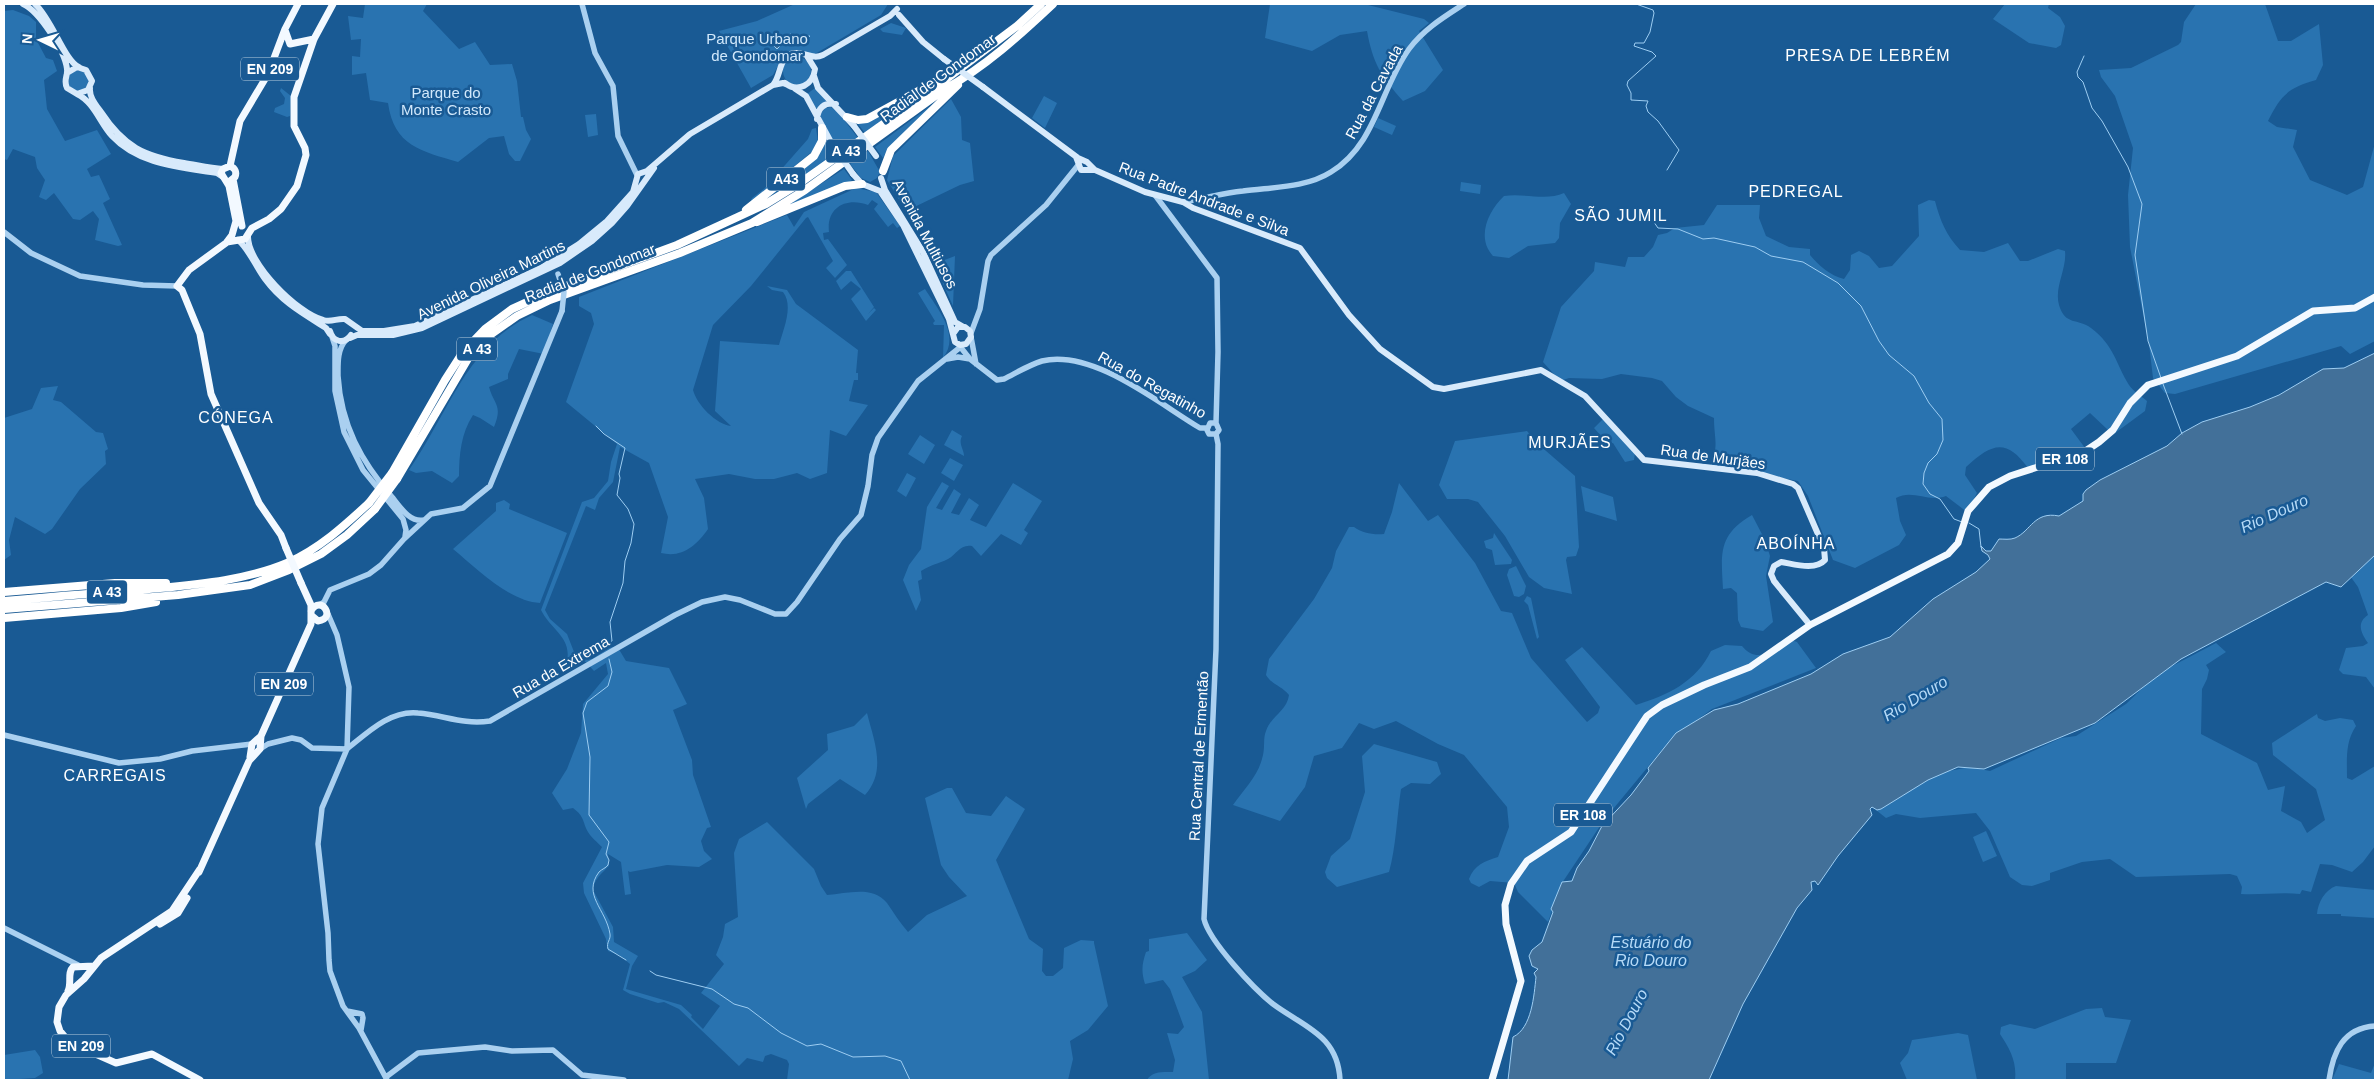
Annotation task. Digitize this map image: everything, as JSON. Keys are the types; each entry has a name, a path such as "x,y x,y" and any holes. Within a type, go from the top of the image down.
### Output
{"highway":[{"name":"Radial de Gondomar","path":"394,476 449,373 463,352 485,329 512,310 547,293 677,245 766,204 800,183 941,84 953,72 1017,26 1041,4"},
{"name":"Radial de Gondomar","path":"4,609 178,595 250,585 289,570 321,554 347,535 372,506 394,476 469,357 490,335 516,316 550,300 680,253 752,223 804,190 945,89 964,79 1023,32 1053,4"},
{"path":"847,117 858,120 867,119 953,72"},
{"path":"882,175 891,150 964,79"},
{"name":"A43","path":"732,220 814,156 822,141 822,128"},
{"name":"A43","path":"752,223 845,186 866,185"},
{"name":"Radial de Gondomar","path":"4,601 181,586 246,576 286,563 316,547 372,506"},
{"name":"A 43","path":"4,592 115,583 210,582"},
{"name":"A 43","path":"4,618 121,608 178,595"}],"main road":[{"path":"23,4 35,11 45,23 65,62 67,73 65,80 66,88 78,94 90,104 112,135 136,155 159,163 217,173 224,178 229,186 236,221 235,238 245,247 266,280 284,301 326,328 331,336 339,341 348,339 352,331 351,324 346,319 326,321 316,318 288,298 260,264 249,245 248,236 243,227 233,179 235,171 226,167 161,158 129,145 109,124 90,96 90,75 70,61 50,22 35,4"},
{"name":"EN 209","path":"226,167 240,121 268,74 285,29 298,4"},
{"path":"226,243 234,231 243,227 254,227 269,219 281,209 297,186 306,155 306,148 294,126 294,97 314,39 333,4"},
{"path":"790,86 804,86 812,80 816,62 823,56 895,12"},
{"name":"Rua Padre Andrade e Silva","path":"895,12 923,42 1076,156 1082,167 1095,170 1155,195 1183,202 1193,208 1226,218 1300,248 1366,336 1380,349 1433,386 1444,389 1541,370"},
{"path":"285,29 290,44 314,39"},
{"path":"773,85 780,72 780,66 786,57 796,53 814,58 823,56"},
{"path":"806,55 813,64 818,88 836,104"},
{"path":"67,73 73,68 80,68"},
{"path":"780,72 790,86"},
{"path":"773,85 782,83 806,96 817,120"},
{"name":"Avenida Oliveira Martins","path":"351,324 359,330 367,331 392,330 415,326 541,268 587,238 611,217 632,192 641,177 674,145 773,85"},
{"path":"78,94 85,92 90,87"},
{"path":"817,120 821,107 825,104 836,104"},
{"name":"Avenida Multiusos","path":"836,104 876,156 885,190 923,252 955,322 971,335"},
{"name":"Avenida Multiusos","path":"817,120 853,174 866,185 881,193 903,225 924,265 951,324 957,342"},
{"path":"224,178 226,167"},
{"path":"866,185 876,184 882,175"},
{"name":"Avenida Oliveira Martins","path":"348,339 357,335 393,335 422,328 533,276 556,270 560,263 612,223 627,206 641,177"},
{"path":"224,178 233,179"},
{"path":"254,227 243,240 226,243 196,264 180,286 200,334 212,394 259,503 280,535 309,600 320,611"},
{"name":"ER 108","path":"1492,1080 1495,1065 1520,990 1519,969 1508,933 1505,913 1511,884 1521,867 1534,855 1571,832 1641,725 1654,710 1689,692 1750,667 1810,625 1948,554 1958,543 1964,522 1981,493 1998,480 2074,456 2099,442 2113,430 2142,389 2155,382 2237,356 2313,312 2355,308 2375,297"},
{"path":"331,336 330,326 335,320"},
{"path":"963,327 956,329 957,342 968,342 971,335"},
{"name":"Rua de Murjães","path":"1541,370 1585,396 1644,460 1757,473 1798,488 1824,548 1825,560 1818,565 1795,565 1781,562 1774,566 1771,574 1774,581 1810,625"},
{"name":"EN 209","path":"93,966 107,953 172,912 200,868 307,633 320,611"},
{"path":"80,966 93,966 83,978 76,981 70,974 80,966"},
{"path":"80,966 86,971 83,978"},
{"name":"EN 209","path":"68,992 70,974"},
{"name":"EN 209","path":"83,978 68,992 59,1007 57,1020 59,1029 65,1037 112,1062 124,1062 144,1055 156,1055 200,1080"}],"street":[{"path":"582,4 595,53 613,86 618,136 633,166 641,177"},
{"name":"Rua da Cavada","path":"1183,202 1241,191 1304,183 1320,178 1339,167 1358,150 1364,140 1387,89 1408,50 1430,27 1464,4"},
{"path":"976,364 971,335 976,322 991,254 1046,205 1082,167"},
{"path":"1155,195 1217,278 1218,352 1216,423 1219,430 1216,434 1209,434 1207,428 1210,423 1216,423"},
{"path":"4,232 31,253 80,276 143,285 180,286"},
{"path":"563,255 554,263 564,292 562,311 490,486 467,506 435,512 404,539 381,566 369,574 330,590 320,611 333,625 350,688 348,749 320,816 318,844 330,971 345,1010 361,1032 386,1078 418,1053 485,1047 512,1051 553,1050 559,1053 578,1073 586,1076 624,1080"},
{"path":"963,327 976,322"},
{"path":"331,336 335,346 334,378 336,402 346,439 363,470 402,518 405,526"},
{"path":"348,339 340,350 338,370 340,399 355,446 372,473 404,513 420,521 426,519"},
{"path":"947,357 957,342"},
{"name":"Rua do Regatinho","path":"957,342 970,359 997,380 1004,379 1044,361 1082,361 1116,377 1200,428 1207,428"},
{"path":"947,357 970,359"},
{"name":"Rua da Extrema","path":"348,749 377,724 405,714 417,713 466,723 490,722 675,615 702,602 731,597 775,614 786,614 797,602 840,539 861,515 876,444 918,381 947,357"},
{"name":"Rua Central de Ermentão","path":"1216,434 1218,444 1216,649 1204,919 1211,936 1257,990 1274,1004 1316,1030 1322,1036 1335,1055 1340,1080"},
{"path":"404,539 406,520 413,518"},
{"path":"413,518 415,529"},
{"path":"405,526 415,529"},
{"path":"4,735 119,763 160,759 192,751 256,747 292,738 300,740 312,748 348,749"},
{"path":"238,747 248,753 249,761"},
{"path":"4,928 80,966"},
{"path":"66,958 70,974"},
{"path":"345,1010 357,1012 363,1016 361,1032"},
{"path":"353,1021 352,1016 357,1012"},
{"path":"353,1021 358,1024 362,1021"},
{"path":"2329,1080 2338,1045 2353,1032 2366,1026 2375,1026"}],"green space":[{"name":"Parque do Monte Crasto","path":"365,4 427,4 423,11 459,49 475,42 490,65 512,64 517,81 521,117 523,117 526,130 531,139 520,161 515,161 509,154 504,136 489,138 458,162 421,150 403,138 396,129 388,103 370,100 366,73 352,75 352,56 360,57 361,39 351,40 348,16 363,18"},
{"name":"Parque Urbano de Gondomar","path":"795,4 888,4 881,15 815,54 790,51 784,55 773,75 751,88 719,31 757,21"},
{"path":"1270,4 1364,4 1424,19 1429,23 1419,31 1443,70 1425,91 1403,101 1379,69 1372,52 1367,31 1340,35 1312,51 1265,38"},
{"path":"2005,4 2049,4 2048,8 2060,17 2065,26 2061,45 2056,48 2029,43 1993,19"},
{"path":"2196,4 2265,4 2278,41 2291,41 2319,24 2323,65 2316,80 2299,86 2286,94 2268,121 2277,127 2297,130 2293,147 2310,180 2347,195 2363,187 2375,143 2375,341 2350,354 2341,346 2175,394 2165,393 2153,378 2149,344 2130,247 2128,195 2133,148 2115,96 2101,77 2099,70 2131,68 2178,45 2181,42 2184,22"},
{"path":"13,10 29,16 36,22 36,39 46,58 53,60 57,71 44,80 47,109 65,141 97,130 111,154 87,169 91,177 99,175 110,199 103,203 122,245 118,246 95,240 99,219 93,211 80,220 73,219 54,193 46,200 39,197 45,180 37,168 35,157 13,149 7,160 4,159 4,11"},
{"path":"891,23 906,28 902,35 883,32 880,29"},
{"path":"797,57 807,61 811,71 807,81 797,85 787,81 783,71 787,61"},
{"path":"77,70 84,72 89,80 87,87 77,92 68,86 69,75"},
{"path":"281,88 291,96 290,116 287,117 274,112 275,108 284,104 285,98 280,91"},
{"path":"815,88 827,101 816,109 807,94"},
{"path":"922,93 865,133 858,124"},
{"path":"1044,96 1057,103 1045,128 1032,118"},
{"path":"951,99 961,117 962,140 970,143 974,181 960,185 906,211 887,180 893,156"},
{"path":"831,107 837,111 858,138 840,150 823,125 820,115 825,108"},
{"path":"929,107 931,109 887,150 883,158 875,147"},
{"path":"596,114 598,135 588,137 585,115"},
{"path":"1378,118 1396,126 1392,135 1374,127"},
{"path":"816,128 818,141 814,150 750,203 752,198 764,189 808,139 812,129"},
{"path":"823,142 826,143 834,155 806,175 760,202 819,155"},
{"path":"868,151 880,172 877,178 870,182 861,178 850,164"},
{"path":"844,169 852,180 849,182 785,207"},
{"path":"1461,182 1481,185 1480,194 1460,191"},
{"path":"856,188 876,192 900,226 897,228 893,223 888,227 874,209 878,204 872,200 868,205 853,202 846,203 834,210 829,223 829,232 823,233 824,240 828,239 847,265 835,278 826,268 833,261 808,217 806,218 751,286 713,325 693,390 699,402 713,418 731,426 715,411 720,341 779,345 787,318 788,304 783,292 772,290 767,286 787,290 796,304 858,350 856,373 858,373 858,380 854,380 849,401 868,405 846,436 830,430 827,473 810,479 797,473 774,479 755,479 729,474 695,479 704,498 708,529 699,541 688,549 676,554 661,553 668,517 649,463 620,447 613,482 599,498 595,510 586,506 545,610 550,619 567,634 576,657 592,659 609,648 617,646 626,661 669,668 687,704 673,710 692,760 693,775 711,827 707,828 701,841 704,851 712,859 699,867 667,865 628,871 631,894 625,895 621,862 608,854 609,866 597,879 593,890 613,927 614,942 638,956 632,966 626,989 681,1005 703,1029 720,1006 701,993 724,964 716,955 723,937 725,924 738,917 734,853 739,839 767,822 814,869 827,895 867,892 881,897 908,932 927,915 967,896 949,877 941,865 925,798 947,788 952,788 966,813 991,816 1006,796 1025,809 996,860 1029,939 1043,949 1042,971 1046,976 1053,976 1063,968 1064,948 1081,940 1094,941 1108,1006 1088,1030 1070,1041 1073,1059 1068,1080 787,1080 789,1064 787,1060 771,1054 765,1056 763,1062 747,1058 739,1066 679,1009 664,1002 658,1003 623,990 630,964 619,955 608,951 606,939 584,893 583,883 602,847 589,834 580,814 573,808 563,810 552,793 567,769 581,733 583,704 608,674 606,663 594,671 586,662 567,661 568,653 563,639 541,610 582,502 594,498 608,481 611,462 617,444 566,402 594,324 591,313 579,306 579,297 787,215 794,227 804,212"},
{"path":"1564,193 1571,204 1560,223 1559,238 1555,243 1528,246 1509,258 1493,256 1485,241 1486,225 1493,209 1504,196 1543,197"},
{"path":"1929,200 1935,201 1944,227 1960,250 1984,252 2008,243 2020,261 2028,261 2058,249 2065,251 2058,292 2059,305 2062,312 2068,319 2091,328 2105,341 2129,385 2147,401 2145,411 2111,436 2108,430 2090,413 2071,429 2085,448 2028,468 2020,458 2005,448 1998,447 1983,453 1966,467 1965,475 1977,493 1967,512 1946,496 1933,498 1908,495 1896,498 1900,521 1906,535 1899,545 1855,568 1833,560 1808,496 1798,481 1711,465 1715,446 1714,418 1688,406 1676,397 1662,381 1621,374 1602,379 1569,378 1560,381 1543,362 1561,307 1594,271 1595,262 1625,267 1628,257 1644,257 1653,247 1658,235 1667,233 1675,228 1704,225 1717,205 1760,205 1759,218 1766,236 1789,247 1810,249 1810,255 1821,266 1830,273 1844,279 1850,270 1851,255 1859,251 1869,256 1879,268 1892,266 1919,236 1918,205"},
{"path":"955,256 953,306 934,264"},
{"path":"846,271 851,271 874,307 868,314 874,308 876,310 866,321 851,299 861,289 851,281 841,290 836,281"},
{"path":"925,289 941,313 948,331 948,349 943,358 944,325 934,325 935,321 918,293"},
{"path":"532,315 553,324 544,354 519,349 508,374 508,379 489,387 498,409 497,420 494,427 473,415 466,429 462,444 459,476 452,483 432,471 416,473 409,470 460,383 474,363 490,344 509,328"},
{"path":"58,386 53,400 61,402 96,432 103,433 108,449 105,451 106,464 80,489 52,529 45,534 15,517 9,540 11,555 4,560 4,418 32,409 41,388"},
{"path":"1603,419 1635,453 1634,460 1625,462 1613,443 1608,444 1594,428"},
{"path":"952,430 962,436 961,442 964,456 944,445"},
{"path":"1527,431 1538,444 1575,476 1579,547 1576,556 1567,557 1566,560 1572,594 1544,588 1529,577 1505,536 1478,502 1468,499 1447,499 1439,485 1455,441"},
{"path":"920,435 935,445 924,464 908,454"},
{"path":"950,458 963,465 954,481 941,473"},
{"path":"907,473 916,478 906,497 897,491"},
{"path":"942,482 949,486 936,508 942,510 954,489 961,494 951,513 959,515 969,498 979,505 970,520 986,527 1013,483 1042,501 1024,530 1028,533 1021,545 1001,534 981,556 972,546 964,546 948,559 921,571 922,579 918,581 921,600 916,611 903,580 909,565 921,549 927,507"},
{"path":"1399,483 1428,521 1438,515 1475,563 1501,611 1512,613 1531,658 1587,722 1598,713 1600,707 1565,660 1582,647 1636,705 1659,697 1680,686 1705,662 1711,651 1725,645 1742,646 1753,654 1759,655 1775,648 1786,638 1797,642 1816,668 1712,709 1671,739 1604,820 1562,883 1548,922 1518,892 1514,883 1490,881 1479,887 1471,883 1469,879 1477,867 1484,862 1498,857 1509,827 1507,807 1464,755 1438,744 1396,721 1374,729 1359,723 1342,748 1314,756 1305,787 1280,821 1233,805 1258,769 1263,755 1268,726 1288,701 1289,695 1266,675 1269,659 1314,599 1332,568 1336,551 1349,527 1354,527 1368,533 1384,534"},
{"path":"1581,486 1613,497 1617,521 1585,511"},
{"path":"504,500 510,504 509,509 567,533 540,603 517,597 505,590 453,549 496,511 496,503"},
{"path":"1752,515 1765,540 1770,556 1766,576 1773,622 1763,631 1741,627 1738,620 1737,593 1731,588 1723,589 1722,555 1727,538 1741,522"},
{"path":"1494,533 1512,560 1511,564 1495,565 1492,550 1486,548 1484,541 1493,538"},
{"path":"2375,554 2375,689 2366,677 2343,674 2339,670 2346,648 2363,646 2368,643 2363,636 2361,625 2364,618 2368,615 2358,587 2348,573"},
{"path":"1516,566 1526,586 1524,594 1519,597 1514,596 1507,575 1509,569"},
{"path":"1527,596 1531,598 1539,637 1537,639 1528,605 1524,601"},
{"path":"2216,643 2226,652 2206,665 2209,670 2202,689 2201,734 2257,763 2268,790 2285,786 2281,811 2301,822 2307,833 2325,820 2316,789 2273,755 2272,743 2317,714 2318,718 2325,721 2340,718 2353,720 2356,726 2348,745 2347,778 2352,780 2375,766 2375,846 2363,862 2352,872 2332,865 2320,864 2311,892 2302,890 2300,894 2241,894 2242,887 2237,876 2230,874 2136,877 2110,859 2082,862 2050,873 2050,880 2032,886 2022,885 2010,877 1990,831 1976,813 1920,818 1896,814 1886,818 1876,810 1938,773 1970,767 1990,771 2061,738 2076,736 2126,704 2157,674"},
{"path":"867,713 877,756 876,776 872,786 865,795 840,779 808,804 806,809 797,778 828,750 827,734 854,726"},
{"path":"1374,744 1437,762 1441,774 1430,784 1411,783 1401,789 1395,842 1389,872 1337,887 1327,878 1325,872 1331,856 1350,839 1365,792 1362,756"},
{"path":"1986,831 1997,856 1983,862 1973,837"},
{"path":"2336,886 2375,890 2375,918 2341,916 2341,914 2317,914 2323,897"},
{"path":"1187,933 1207,960 1195,971 1182,977 1202,1012 1209,1080 1147,1080 1155,1074 1173,1072 1175,1060 1167,1033 1178,1034 1184,1027 1170,989 1163,980 1145,984 1142,968 1146,952 1149,951 1149,939"},
{"path":"2102,1008 2105,1017 2131,1020 2116,1063 2066,1063 2066,1080 2015,1080 2014,1061 2010,1050 2000,1034 2001,1027 2010,1024 2035,1029 2086,1009"},
{"path":"1958,1033 1968,1035 1977,1080 1907,1080 1900,1063 1908,1053 1912,1040"},
{"path":"35,1050 40,1057 43,1073 35,1078 4,1080 4,1055"},
{"path":"2375,1063 2375,1080 2332,1080 2339,1064 2371,1073"}],"water":[{"path":"790,34 810,36 808,38 792,37 787,43 782,44 777,49 767,39 784,40"},
{"name":"Estuário do Rio Douro","path":"2375,353 2375,555 2341,587 2326,582 2181,659 2095,723 1984,769 1958,767 1928,780 1881,809 1877,810 1872,807 1870,809 1872,815 1838,856 1818,885 1815,881 1811,882 1812,890 1797,908 1743,1004 1709,1080 1508,1080 1513,1037 1519,1033 1528,1019 1533,1002 1536,977 1534,973 1538,969 1532,966 1529,956 1532,950 1542,942 1553,912 1551,909 1562,882 1572,881 1577,868 1589,851 1602,826 1631,795 1649,771 1648,768 1676,733 1714,710 1738,704 1811,674 1843,654 1890,637 1933,599 1976,572 1990,559 1982,551 1981,546 1986,551 1991,551 1999,539 2015,538 2044,516 2059,516 2083,501 2083,494 2086,490 2100,480 2167,446 2182,433 2202,422 2250,407 2279,395 2323,369 2344,368"}],"waterway":[{"path":"1636,4 1653,10 1654,13 1650,32 1644,43 1635,43 1634,46 1652,52 1656,56 1628,81 1627,85 1631,93 1631,100 1648,101 1646,106 1648,112 1658,121 1679,150 1667,170"},
{"path":"2084,56 2077,72 2078,77 2083,82 2092,108 2102,121 2128,167 2142,204 2135,255 2148,341 2161,378"},
{"path":"1647,212 1658,228 1678,229 1703,239 1714,238 1755,247 1771,256 1803,262 1838,283 1861,306 1879,341 1889,355 1914,376 1929,403 1942,419 1943,440 1937,454 1928,463 1924,473 1923,484 1930,494 1940,499 1954,519 1962,522"},
{"path":"2163,384 2182,434"},
{"path":"596,426 604,434 625,448 619,474 617,495 628,509 634,524 631,543 625,561 623,583 610,622 612,641 606,645 606,648"},
{"path":"1969,523 1979,529 1981,547"},
{"path":"609,659 612,672 608,686 587,702 583,713 590,757 589,815 609,842 606,854 609,860 608,865 599,872 594,880 594,895 608,925 610,936 608,949 626,960"},
{"path":"650,971 656,975 712,989 734,1004 748,1008 781,1033 807,1046 821,1044 853,1057 885,1056 901,1061 910,1080"}],"district":[{"name":"PRESA DE LEBRÉM","path":"1868,55"},
{"name":"PEDREGAL","path":"1796,191"},
{"name":"SÃO JUMIL","path":"1621,215"},
{"name":"CÓNEGA","path":"236,417"},
{"name":"MURJÃES","path":"1570,442"},
{"name":"ABOÍNHA","path":"1796,543"},
{"name":"CARREGAIS","path":"115,775"}],"water label":[{"name":"Rio Douro","path":"2274,513"},
{"name":"Rio Douro","path":"1915,698"},
{"name":"Rio Douro","path":"1626,1022"}]}
